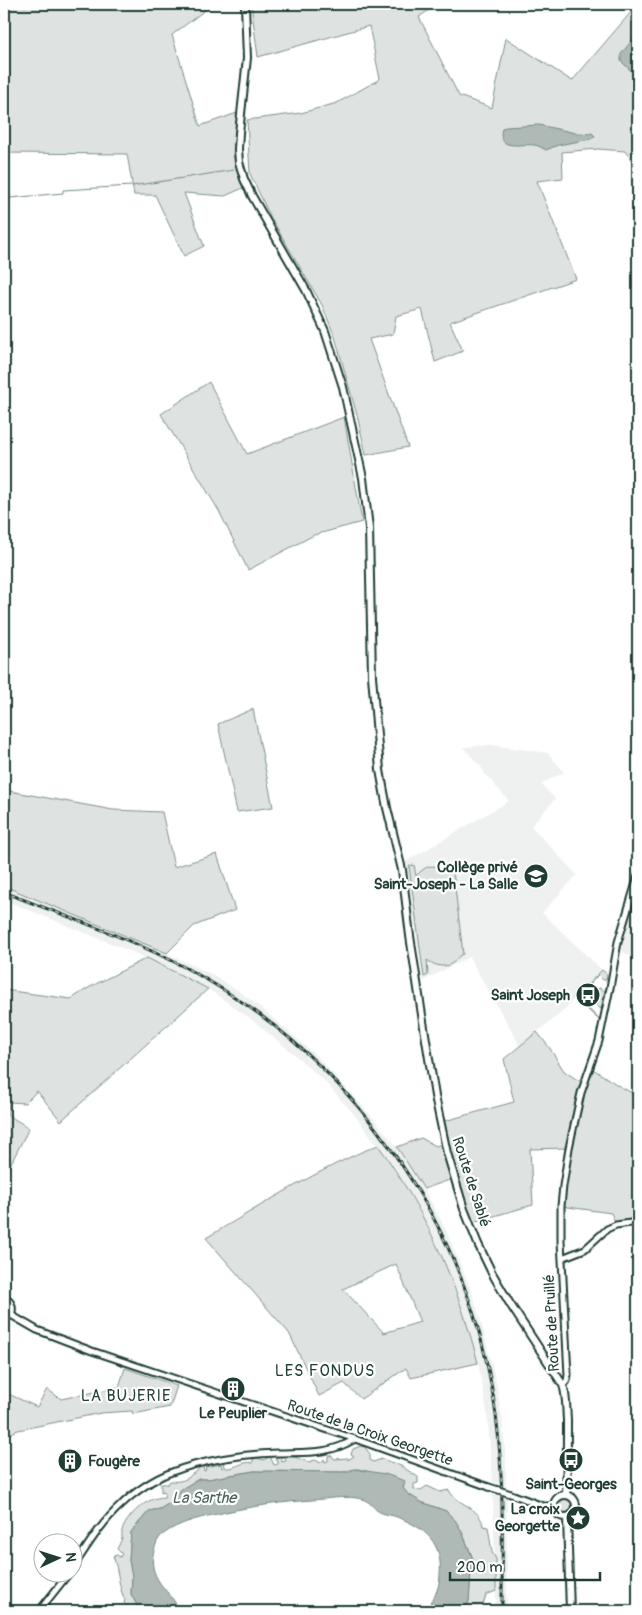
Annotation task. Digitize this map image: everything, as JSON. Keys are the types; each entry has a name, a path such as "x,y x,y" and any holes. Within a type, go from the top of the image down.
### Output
{"main road":[{"name":"Route de Sablé","path":"245,4 247,58 239,133 239,162 252,196 318,314 339,373 349,409 363,478 367,508 372,676 379,757 386,808 399,856 435,1096 447,1153 456,1186 478,1244 510,1304 563,1385 566,1393 568,1477 566,1494"},
{"path":"566,1494 572,1497 576,1503 575,1510 567,1516 558,1514 554,1506 558,1496 566,1494"},
{"path":"567,1516 570,1611"}],"street":[{"name":"Route de Pruillé","path":"563,1385 567,1381 568,1375 561,1206 569,1148 581,1093 599,1040 618,942 638,876"},
{"path":"562,1258 585,1249 606,1229 616,1225 638,1222"},
{"path":"4,1298 10,1301 13,1308 11,1315 4,1320"},
{"name":"Route de la Croix Georgette","path":"11,1315 37,1330 92,1351 355,1439 543,1506 554,1506"},
{"path":"82,1555 121,1504 138,1490 170,1472 257,1454 323,1452 345,1445 355,1439"},
{"path":"40,1611 62,1582"}],"shaded area":[{"path":"4,4 213,4 172,35 200,126 237,113 233,155 243,188 225,196 184,193 204,246 184,256 155,195 134,195 127,154 4,153"},
{"path":"251,4 438,4 419,17 459,96 492,108 506,38 572,81 638,4 638,164 634,164 625,151 598,149 562,152 563,178 537,181 576,279 450,322 463,351 435,362 422,309 396,316 393,334 369,339 408,447 366,455 335,337 322,305 270,216 250,174 247,120 301,113 337,103 380,79 369,26 258,57"},
{"path":"209,382 247,454 344,417 362,522 314,535 248,570 219,511 161,414"},
{"path":"636,579 638,579 638,618 635,617"},
{"path":"253,709 273,807 237,812 218,724"},
{"path":"491,745 548,753 564,772 541,784 555,799 531,826 577,875 542,913 602,970 560,1014 519,1046 469,957 423,981 405,862 509,801 463,747"},
{"path":"4,790 113,810 162,812 174,867 217,854 235,910 194,926 167,953 4,886"},
{"path":"414,865 416,876 431,866 449,873 453,871 463,954 451,964 444,966 433,964 427,960 428,975 424,977 409,866"},
{"path":"4,886 167,953 211,974 237,990 260,1007 317,1056 373,1118 397,1147 424,1189 444,1226 470,1287 479,1314 496,1382 502,1417 506,1459 506,1486 493,1482 487,1412 478,1363 456,1290 437,1243 395,1168 353,1113 323,1080 294,1054 251,1019 208,989 147,958 4,900"},
{"path":"633,902 638,906 638,961 620,950 624,927"},
{"path":"147,958 208,989 61,1121 37,1091 25,1103 9,1102 8,1115 29,1128 4,1177 4,990 71,999 90,987"},
{"path":"602,970 607,974 606,980 603,980 598,975 584,994 587,1007 599,1020 575,998"},
{"path":"601,988 605,991 601,1009 593,998 597,989"},
{"path":"537,1032 564,1071 576,1079 587,1084 593,1069 638,1096 638,1220 615,1222 611,1213 561,1206 568,1148 530,1149 533,1205 469,1223 452,1179 424,1189 397,1147 421,1138 436,1146 441,1144 437,1123 514,1102 504,1059"},
{"path":"378,1145 411,1196 439,1249 450,1276 470,1333 478,1363 411,1378 406,1368 361,1399 344,1383 319,1396 289,1333 206,1238 290,1188","holes":["396,1264 420,1322 384,1333 343,1289"]},
{"path":"125,1368 177,1386 170,1407 133,1414 132,1411 101,1413 18,1430 4,1436 4,1392 37,1407 47,1389 61,1399 119,1387"},
{"path":"363,1445 370,1454 370,1460 373,1462 382,1459 401,1466 418,1477 418,1483 414,1484 414,1489 421,1490 427,1486 440,1492 449,1490 452,1495 478,1514 483,1526 488,1527 492,1552 496,1559 496,1591 486,1595 481,1611 465,1611 469,1601 473,1559 455,1520 446,1511 421,1502 408,1494 403,1489 405,1482 359,1469 343,1472 254,1471 199,1479 183,1488 175,1495 171,1502 160,1509 149,1511 131,1532 129,1560 132,1576 131,1594 140,1611 131,1611 124,1603 125,1600 113,1556 117,1555 120,1557 122,1554 117,1549 122,1538 122,1529 131,1515 146,1503 164,1497 164,1491 161,1492 161,1484 185,1480 201,1466 204,1471 206,1470 205,1467 221,1464 222,1468 224,1467 223,1462 226,1468 229,1468 250,1462 253,1463 253,1459 257,1458 264,1460 270,1456 274,1465 278,1464 276,1456 281,1456 282,1462 286,1461 285,1458 291,1457 309,1462 315,1460 321,1463 324,1459 325,1462 328,1461 328,1456 330,1455 335,1459 348,1458 348,1460 354,1456 351,1454 353,1449"},
{"path":"493,1494 507,1497 507,1611 496,1611"},
{"path":"561,1497 569,1497 574,1502 572,1513 561,1515 556,1510 556,1502"}],"water":[{"path":"638,33 638,78 621,61 621,54"},
{"path":"539,125 580,134 592,133 595,136 591,139 558,145 546,150 536,145 511,145 506,143 501,136 502,128"},
{"name":"La Sarthe","path":"354,1469 385,1474 405,1481 403,1488 408,1494 421,1502 446,1511 455,1520 473,1559 469,1601 465,1611 423,1611 437,1590 440,1563 435,1545 424,1531 407,1521 378,1511 363,1499 346,1497 258,1506 192,1520 176,1526 160,1537 153,1553 153,1564 157,1579 180,1611 140,1611 131,1594 132,1576 129,1560 131,1532 149,1511 160,1509 171,1502 175,1495 183,1488 199,1479 254,1471 349,1472"}],"waterway":[{"path":"4,201 10,198 63,193 63,190 132,186 234,170"}],"railway":[{"path":"4,892 119,937 164,957 186,968 244,1004 298,1046 346,1093 389,1146 425,1203 455,1264 478,1328 497,1422 502,1503 502,1611"}],"place":[{"name":"Collège privé Saint-Joseph - La Salle","path":"536,876"},
{"name":"Saint Joseph","path":"588,995"},
{"name":"Le Peuplier","path":"233,1389"},
{"name":"Saint-Georges","path":"571,1460"},
{"name":"Fougère","path":"70,1461"},
{"name":"La croix Georgette","path":"578,1518"}],"district":[{"name":"LES FONDUS","path":"325,1371"},
{"name":"LA BUJERIE","path":"126,1396"}]}
